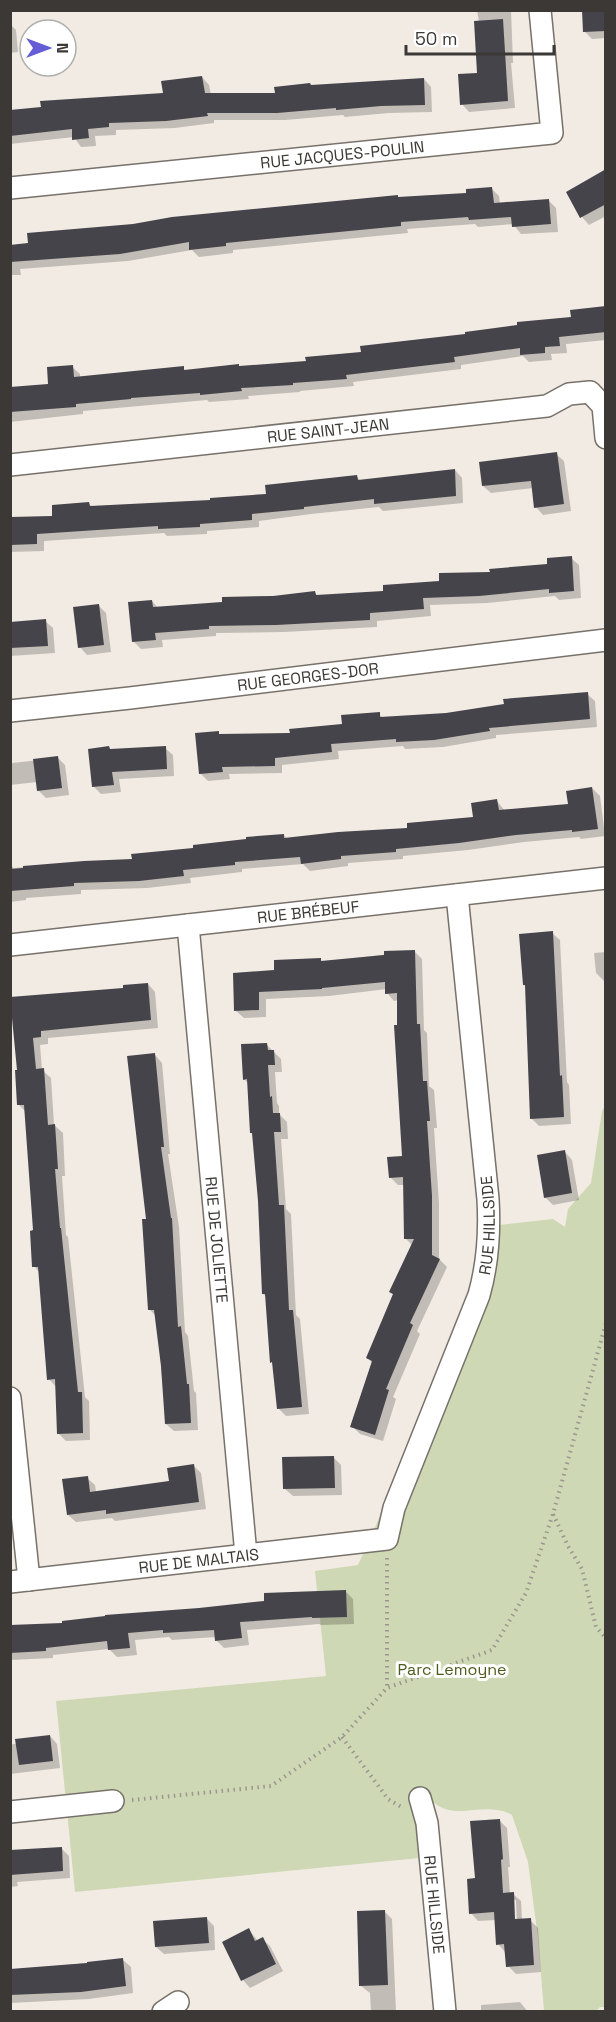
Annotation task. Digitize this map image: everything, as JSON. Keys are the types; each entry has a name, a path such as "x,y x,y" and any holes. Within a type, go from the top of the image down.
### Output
{"street":[{"name":"RUE JACQUES-POULIN","path":"10,188 552,133 540,10"},
{"name":"RUE SAINT-JEAN","path":"10,465 546,406 570,393 590,392 603,406 606,438"},
{"name":"RUE GEORGES-DOR","path":"10,711 606,640"},
{"name":"RUE BRÉBEUF","path":"10,945 606,878"},
{"name":"RUE HILLSIDE","path":"387,1539 394,1508 478,1295 486,1269 489,1245 488,1199 458,895"},
{"name":"RUE DE JOLIETTE","path":"188,925 246,1555"},
{"path":"10,1398 20,1581"},
{"name":"RUE DE MALTAIS","path":"20,1581 387,1539"},
{"name":"RUE HILLSIDE","path":"420,1798 427,1823 445,2012"},
{"path":"10,1812 113,1801"}],"path":[{"path":"113,1801 271,1786 342,1737 387,1688 492,1650 526,1593 553,1514 606,1323"},
{"path":"553,1514 582,1569 596,1627 606,1638"},
{"path":"387,1539 387,1688"},
{"path":"342,1737 388,1799 427,1823"}],"green space":[{"name":"Parc Lemoyne","path":"605,1105 605,2007 600,2007 596,2011 544,2011 538,1938 528,1862 512,1815 501,1811 448,1810 438,1806 429,1798 430,1857 75,1892 56,1701 326,1676 315,1571 358,1565 479,1295 490,1226 553,1219 565,1227 568,1209 591,1183 602,1111"}],"building":[{"path":"582,10 606,10 606,31 583,32"},
{"path":"503,19 508,101 460,105 458,74 477,73 474,21"},
{"path":"202,76 205,93 275,93 274,87 310,83 311,85 424,78 425,105 336,110 336,108 277,113 207,113 208,116 166,121 109,123 109,127 88,129 89,138 72,140 72,129 10,136 10,110 41,107 40,101 163,93 161,81"},
{"path":"606,169 606,204 580,218 566,192"},
{"path":"492,187 494,203 549,199 551,224 512,227 511,217 469,220 468,217 401,222 401,226 226,243 226,246 189,250 189,242 120,254 10,262 10,245 28,243 27,233 133,224 172,217 398,195 398,197 466,193 466,189"},
{"path":"606,306 606,332 559,337 560,346 545,347 545,353 520,355 520,348 454,357 455,362 346,375 347,379 241,388 242,391 200,395 200,393 131,398 76,404 76,407 10,412 10,387 48,384 47,367 73,365 74,377 184,366 184,370 239,364 239,366 306,361 305,357 361,352 360,346 465,334 465,332 517,325 517,322 571,317 570,310"},
{"path":"557,452 564,504 534,508 531,481 482,486 479,462"},
{"path":"455,469 456,496 374,504 374,499 304,507 304,509 252,514 252,520 200,524 200,527 158,529 158,526 37,534 37,544 10,545 10,517 52,516 52,505 89,502 90,506 210,500 210,498 266,494 265,485 357,475 358,480"},
{"path":"572,556 574,591 549,593 549,589 479,596 423,598 424,609 370,613 370,620 209,626 209,629 155,633 156,640 132,642 128,602 152,600 153,607 222,602 222,597 273,596 315,591 316,595 383,591 383,585 439,581 439,573 490,572 489,569 547,564 547,558"},
{"path":"99,604 104,645 78,648 73,607"},
{"path":"46,619 48,646 10,648 10,622"},
{"path":"588,692 590,719 489,728 490,731 434,740 396,742 396,739 331,744 332,752 275,758 275,766 222,767 223,772 199,774 195,733 219,731 219,734 290,733 289,729 342,724 341,715 380,712 380,717 446,713 504,704 503,699"},
{"path":"109,746 110,749 166,746 167,769 112,772 114,785 92,787 88,749"},
{"path":"58,756 62,788 37,791 33,759"},
{"path":"592,787 598,829 516,835 396,849 396,852 341,856 341,859 301,864 300,857 235,862 235,865 183,870 184,876 139,881 74,883 74,886 10,891 10,869 23,868 23,866 132,859 131,854 193,848 193,845 246,839 246,837 284,834 284,838 407,828 407,823 473,817 471,803 497,799 499,810 568,804 566,791"},
{"path":"553,931 564,1117 530,1119 525,985 523,985 519,934"},
{"path":"415,950 417,1024 420,1024 423,1081 427,1081 430,1121 427,1121 432,1196 432,1255 440,1259 410,1323 413,1325 386,1389 389,1390 375,1435 350,1427 372,1361 366,1358 393,1294 389,1292 414,1239 404,1239 403,1177 389,1178 387,1157 402,1156 394,1025 397,1025 397,993 385,994 385,982 322,989 259,992 259,1010 234,1011 233,973 274,970 274,960 321,958 321,961 384,955 384,951"},
{"path":"148,983 151,1020 41,1031 41,1037 33,1038 36,1069 44,1068 48,1125 55,1124 58,1169 55,1169 60,1228 78,1392 82,1392 83,1433 57,1434 55,1379 47,1380 38,1267 32,1267 30,1231 33,1230 24,1105 17,1105 15,1070 17,1070 10,997 123,988 123,985"},
{"path":"267,1043 268,1050 274,1050 275,1065 268,1065 270,1097 272,1096 273,1113 280,1113 281,1132 274,1132 279,1205 284,1205 289,1310 293,1310 302,1407 277,1409 272,1362 270,1363 265,1294 262,1294 258,1201 252,1133 250,1133 247,1079 243,1080 241,1044"},
{"path":"155,1053 164,1147 161,1147 172,1218 178,1327 181,1326 187,1384 189,1384 191,1423 165,1424 154,1310 148,1310 142,1219 146,1219 127,1056"},
{"path":"565,1150 572,1193 544,1198 537,1155"},
{"path":"334,1456 335,1488 283,1489 282,1457"},
{"path":"194,1464 199,1502 106,1514 106,1510 67,1515 62,1479 88,1476 90,1492 169,1481 167,1468"},
{"path":"346,1590 347,1617 240,1622 242,1638 215,1641 214,1630 163,1633 163,1630 128,1633 130,1648 108,1650 107,1641 46,1648 46,1651 10,1653 10,1625 62,1623 62,1621 105,1615 264,1601 264,1593"},
{"path":"50,1735 53,1761 19,1765 15,1739"},
{"path":"500,1819 503,1893 514,1892 515,1919 531,1918 534,1965 506,1967 504,1944 496,1945 494,1912 469,1914 467,1879 475,1878 470,1821"},
{"path":"62,1847 63,1871 10,1875 10,1850"},
{"path":"385,1910 388,1985 359,1986 357,1911"},
{"path":"207,1917 209,1943 155,1947 153,1921"},
{"path":"249,1928 255,1941 263,1937 276,1964 241,1981 222,1942"},
{"path":"123,1958 126,1986 81,1992 10,1995 10,1969"}]}
